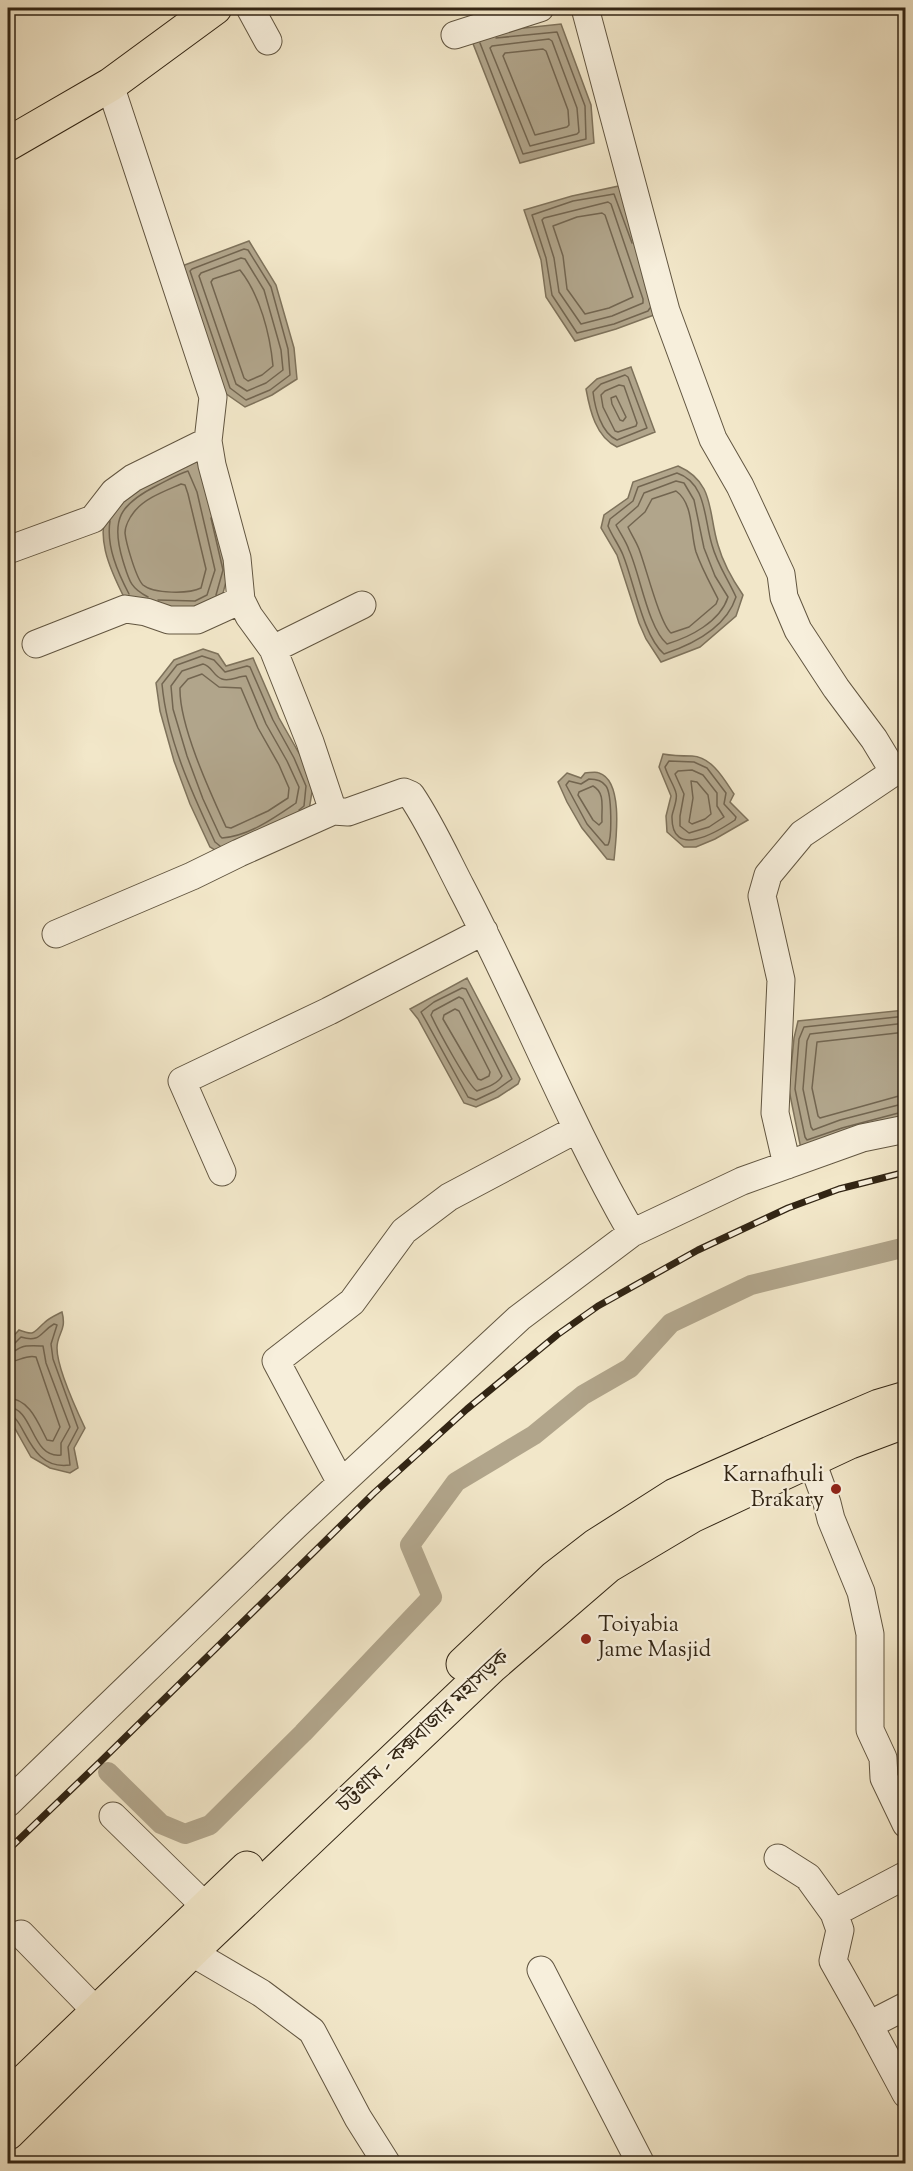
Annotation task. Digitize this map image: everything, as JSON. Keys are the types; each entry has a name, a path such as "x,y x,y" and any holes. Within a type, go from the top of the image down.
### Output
{"main road":[{"path":"8,144 110,85 215,8"},
{"name":"চট্টগ্রাম - কক্সবাজার মহাসড়ক","path":"8,2097 97,2012 183,1944 491,1667 608,1566 879,1406 906,1398"},
{"name":"চট্টগ্রাম - কক্সবাজার মহাসড়ক","path":"8,2133 183,1944 205,1906 387,1740 523,1605 563,1571 595,1546 675,1495 808,1449 850,1442 906,1422"}],"street":[{"path":"250,8 268,41"},
{"path":"455,35 540,8"},
{"path":"585,8 666,311 713,439 740,486 781,574 784,597 798,630 836,688 902,776 802,834 768,876 762,896 781,980 775,1113 787,1165"},
{"path":"110,85 213,397 208,441 212,465 237,558 241,600 249,616 273,649 310,742 333,811"},
{"path":"8,550 93,519 114,492 133,478 208,441"},
{"path":"36,644 125,609 146,612 169,620 197,620 241,600"},
{"path":"273,649 362,605"},
{"path":"56,933 192,876 333,811 348,812 404,792 411,795 484,930 577,1129 632,1233"},
{"path":"222,1172 182,1081 329,1011 484,930"},
{"path":"341,1483 276,1361 352,1302 404,1231 449,1197 577,1129"},
{"path":"8,1800 341,1483 519,1318 632,1233 742,1181 862,1138 906,1129"},
{"path":"808,1449 831,1519 863,1600 870,1634 870,1730 883,1758 884,1778 906,1824"},
{"path":"113,1816 205,1906"},
{"path":"778,1858 808,1877 834,1913 840,1930 833,1961 906,2094"},
{"path":"834,1913 906,1875"},
{"path":"21,1934 97,2012"},
{"path":"183,1944 261,1993 312,2031 358,2118 387,2163"},
{"path":"541,1970 640,2163"},
{"path":"869,2025 906,2006"}],"water":[{"path":"561,24 591,105 594,143 520,163 470,36"},
{"path":"619,186 654,315 575,341 546,297 541,260 524,210 572,196"},
{"path":"249,241 276,285 294,348 297,379 272,395 245,407 225,393 182,266"},
{"path":"631,367 655,432 617,447 610,443 599,430 592,414 586,389 597,379"},
{"path":"198,458 229,570 220,605 198,614 126,601 105,551 103,537 107,512 119,496"},
{"path":"678,466 690,473 704,490 720,552 728,571 743,595 736,616 700,647 661,662 646,639 617,555 601,528 604,515 628,498 633,482"},
{"path":"203,649 218,654 226,666 253,658 279,718 300,755 313,786 309,810 218,852 210,847 190,804 174,761 160,711 156,683 174,660"},
{"path":"663,754 692,756 706,760 722,776 734,794 730,802 748,820 715,839 696,847 684,847 667,832 666,816 671,796 659,767"},
{"path":"598,772 607,778 612,787 617,812 614,860 607,859 582,828 567,802 558,782 567,773 581,778 585,773"},
{"path":"467,978 520,1079 518,1084 498,1097 476,1107 464,1103 418,1019 410,1009"},
{"path":"905,1010 905,1116 801,1149 789,1090 798,1021"},
{"path":"62,1312 63,1328 57,1343 58,1356 68,1388 85,1428 74,1448 78,1468 70,1473 50,1468 31,1457 8,1416 8,1342 19,1330 33,1332"}],"waterway":[{"path":"108,1772 161,1824 185,1834 210,1825 303,1733 432,1597 410,1545 456,1482 534,1435 583,1395 630,1368 671,1323 751,1285 906,1247"}],"railway":[{"path":"8,1850 374,1493 467,1409 557,1335 598,1306 698,1250 788,1208 839,1189 906,1172"}],"place":[{"name":"Karnafhuli Brakary","path":"836,1489"},
{"name":"Toiyabia Jame Masjid","path":"586,1639"}]}
